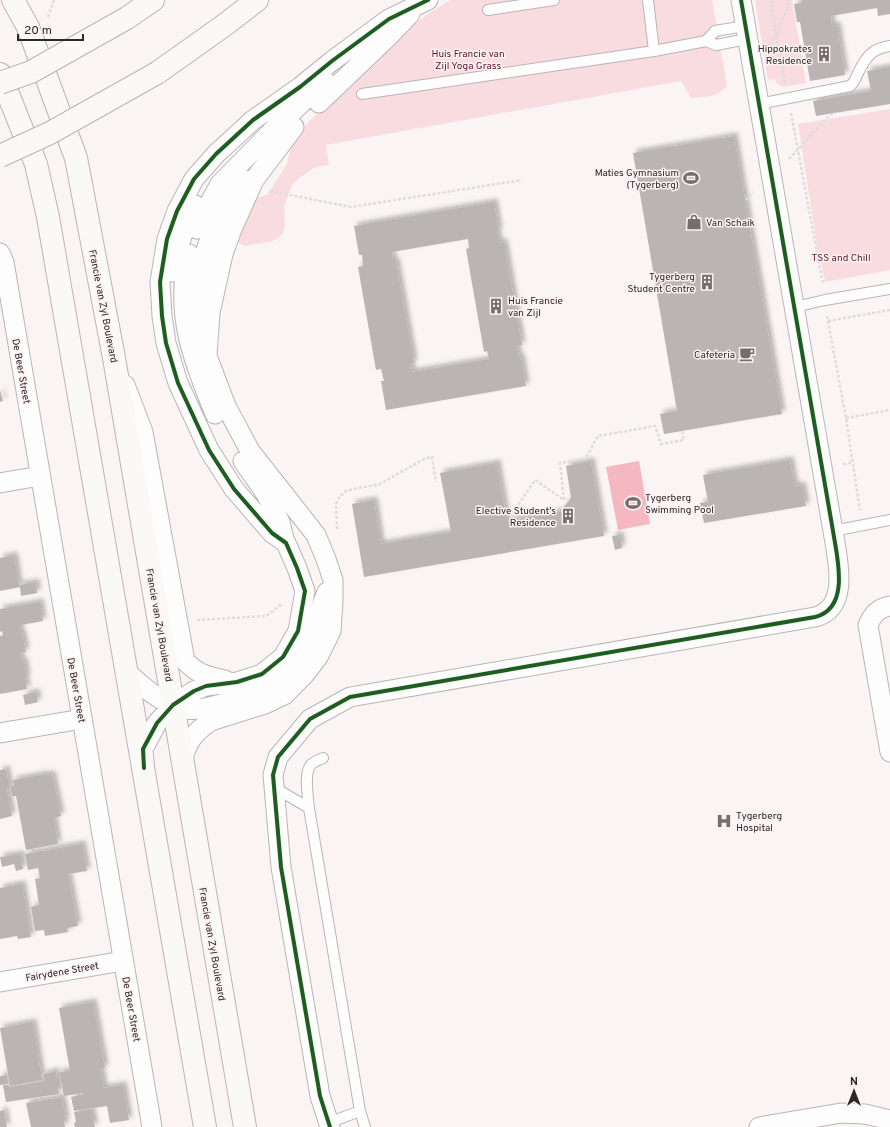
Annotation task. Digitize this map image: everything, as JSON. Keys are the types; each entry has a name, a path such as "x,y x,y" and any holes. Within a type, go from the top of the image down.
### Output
{"main road":[{"name":"Francie van Zyl Boulevard","path":"13,0 28,27 76,158 114,358 245,1127"},
{"path":"0,83 31,72 127,18 153,0"},
{"path":"0,156 50,133 157,73 226,24 256,0"},
{"path":"0,74 36,164 48,217 205,1127"}],"street":[{"path":"329,1125 320,1096 281,867 273,775 278,757 310,719 350,697 819,616 833,604 839,587 839,572 833,531 741,0"},
{"path":"285,543 272,533 234,489 209,450 178,383 166,342 162,316 160,282 167,239 177,211 191,184 216,154 253,120 300,87 332,61 389,19 422,3"},
{"path":"182,762 185,749 197,731 204,725 211,721 264,704 284,695 304,675 318,657 331,631 333,602 333,580 316,536 250,451 226,406 207,356 200,330 197,304 206,250 215,225 249,172 422,3"},
{"path":"144,768 143,749 158,723 173,705 194,690 206,686 237,682 262,674 284,657 298,631 304,591 297,568 285,543 280,522 266,494 228,438 200,378 186,324 184,273 200,220 220,184 277,126 389,19"},
{"name":"De Beer Street","path":"0,253 4,262 152,1127"},
{"path":"114,358 143,432 184,661 194,671 204,676 237,682"},
{"path":"0,483 40,476"},
{"path":"126,671 142,687 173,705 185,709 209,706 262,690 279,681 305,653 314,638 323,600 333,580"},
{"path":"890,606 880,608 868,626 890,752"},
{"path":"0,733 82,719"},
{"name":"Fairydene Street","path":"0,982 124,961"},
{"path":"759,1127 841,1113 865,1114 890,1120"}],"lane":[{"path":"488,10 554,0"},
{"path":"648,0 654,51"},
{"path":"362,94 654,51 706,41 715,31 746,32"},
{"path":"760,104 850,86 870,54 879,49 890,46"},
{"path":"795,307 825,300 890,289"},
{"path":"833,531 890,520"},
{"path":"323,758 315,761 310,766 307,776 309,808 360,1111 365,1127"},
{"path":"275,788 309,808"},
{"path":"329,1125 360,1111"}],"path":[{"path":"48,20 54,0"},
{"path":"788,0 787,9 776,35 824,289 828,321 846,418 863,525"},
{"path":"789,160 830,115 835,113"},
{"path":"268,190 351,207 522,180"},
{"path":"828,321 890,310"},
{"path":"846,418 890,410"},
{"path":"510,517 535,480 564,500 560,463 585,459 598,436 655,426 660,444 684,440 682,431"},
{"path":"338,534 336,504 340,496 346,492 380,484 426,458 432,457 436,482"},
{"path":"194,620 266,616 283,604"}],"green space":[{"name":"Huis Francie van Zijl Yoga Grass","path":"451,0 712,0 727,86 724,90 716,94 706,97 691,98 681,81 326,145 329,165 316,167 303,175 292,185 284,206 285,227 283,234 273,241 244,246 236,241 252,199 267,195 287,164 292,141 295,136 369,62 409,28"},
{"path":"755,0 792,0 806,83 784,87 780,86 774,79 768,80"},
{"name":"TSS and Chill","path":"890,109 890,270 825,282 816,240 798,124"}],"shaded area":[{"path":"639,461 650,524 618,530 606,467"}],"building":[{"name":"Hippokrates Residence","path":"802,0 890,0 890,14 878,16 877,8 831,16 832,26 837,25 845,75 810,81 800,22 797,22 794,4 802,3"},
{"path":"890,67 890,104 816,116 813,101 871,91 867,71"},
{"name":"Tygerberg Student Centre","path":"734,136 782,414 664,434 660,414 677,411 633,153"},
{"name":"Huis Francie van Zijl","path":"494,202 499,231 497,231 499,243 504,242 522,345 517,346 519,358 521,357 526,386 386,410 381,381 384,381 381,369 376,370 358,267 363,266 362,255 359,255 354,226","holes":["468,239 469,248 466,249 484,352 487,351 489,359 412,372 411,364 414,363 396,261 393,261 392,252"]},
{"path":"0,390 3,401 0,402"},
{"path":"790,460 795,486 802,485 806,506 704,523 700,503 708,502 703,475"},
{"name":"Elective Student's Residence","path":"591,461 604,536 364,577 352,504 374,500 381,544 451,532 440,473 497,463 507,521 564,511 563,508 571,498 566,466"},
{"path":"620,535 622,548 615,550 612,536"},
{"path":"14,555 19,585 36,582 37,593 21,596 20,587 0,591 0,558"},
{"path":"40,602 43,621 21,625 21,628 19,628 20,632 22,632 26,652 20,653 22,662 24,661 27,676 25,677 27,689 0,694 0,636 3,635 2,631 0,632 0,609"},
{"path":"36,692 38,702 25,705 23,695"},
{"path":"6,769 10,788 7,789 12,816 0,819 0,770"},
{"path":"52,774 61,816 54,818 58,844 26,850 16,796 12,796 10,786 14,786 13,780"},
{"path":"82,844 87,871 68,874 78,926 67,928 68,932 45,936 44,930 35,931 31,907 39,905 35,879 40,878 38,868 28,870 25,854"},
{"path":"21,854 23,869 16,871 14,864 2,867 0,857"},
{"path":"22,884 31,937 18,939 17,936 0,939 0,888"},
{"path":"93,1002 105,1068 87,1071 101,1069 104,1088 123,1085 129,1120 110,1123 107,1106 74,1111 71,1097 84,1093 64,1096 59,1072 70,1071 59,1008"},
{"path":"33,1022 42,1080 10,1086 0,1028"},
{"path":"56,1071 61,1087 58,1087 59,1094 6,1102 3,1085 8,1085 9,1087 45,1081 43,1074"},
{"path":"7,1075 8,1084 0,1085 0,1076"},
{"path":"62,1097 66,1121 64,1121 65,1127 31,1127 26,1103"},
{"path":"91,1109 95,1127 75,1127 74,1123 76,1122 74,1112"},
{"path":"4,1110 7,1127 0,1127 0,1111"}],"cycle path":[{"path":"144,768 143,749 157,723 173,705 194,691 206,686 237,682 262,674 283,657 298,631 305,591 286,543 272,533 234,489 209,450 178,383 166,343 162,316 160,282 167,239 177,211 194,179 216,154 253,120 300,87 332,61 389,19 428,0"},
{"path":"330,1127 320,1096 281,867 273,775 278,757 310,719 350,697 815,617 826,612 834,603 838,593 839,567 837,554 741,0"}],"place":[{"name":"Hippokrates Residence","path":"824,54"},
{"name":"Maties Gymnasium (Tygerberg)","path":"691,178"},
{"name":"Van Schaik","path":"694,222"},
{"name":"Tygerberg Student Centre","path":"707,282"},
{"name":"Huis Francie van Zijl","path":"496,306"},
{"name":"Cafeteria","path":"747,354"},
{"name":"Tygerberg Swimming Pool","path":"633,503"},
{"name":"Elective Student's Residence","path":"568,516"},
{"name":"Tygerberg Hospital","path":"724,821"}]}
